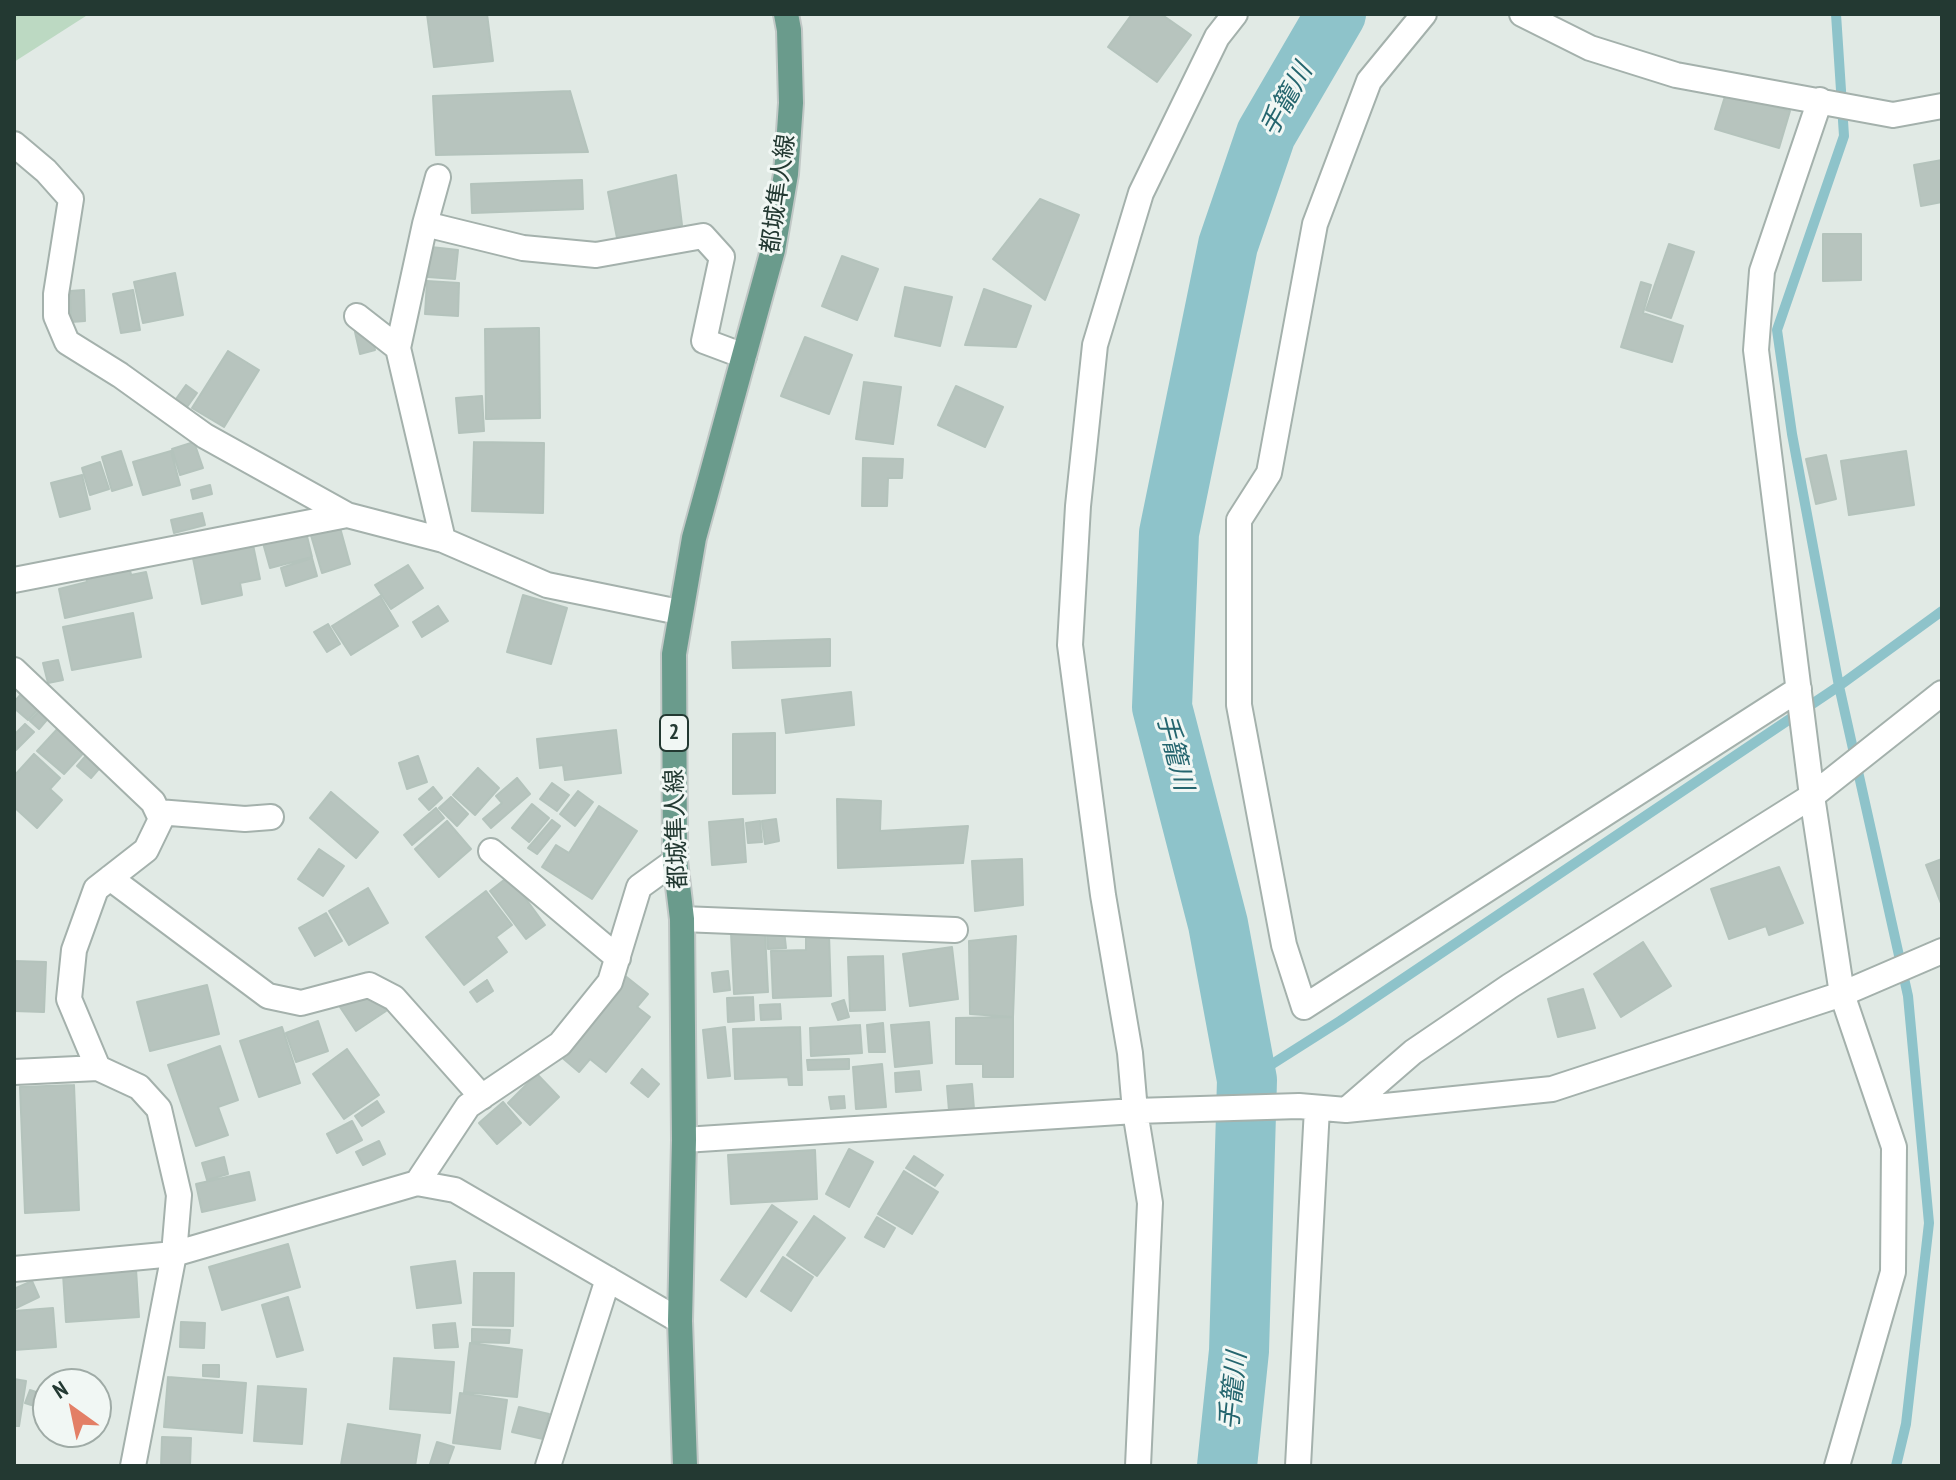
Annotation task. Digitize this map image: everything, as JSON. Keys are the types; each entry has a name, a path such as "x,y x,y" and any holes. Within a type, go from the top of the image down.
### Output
{"main road":[{"name":"都城隼人線","path":"685,1466 680,1321 684,1140 682,919 675,861 674,654 694,538 773,250 786,174 791,103 786,14"}],"street":[{"path":"1138,1466 1150,1203 1135,1111 1130,1053 1103,895 1070,645 1078,506 1095,345 1141,193 1217,37 1235,14"},
{"path":"1424,14 1369,81 1315,224 1269,473 1239,520 1239,705 1284,945 1304,1007 1799,689"},
{"path":"1522,14 1590,48 1676,75 1893,115 1942,106"},
{"path":"1822,101 1762,271 1756,350 1812,796 1842,994 1894,1147 1893,1272 1837,1466"},
{"path":"14,144 46,171 71,199 56,294 56,316 67,342 120,375 205,436 347,515 443,540 547,585 679,612"},
{"path":"438,177 398,348 443,540"},
{"path":"425,224 523,248 596,255 703,236 722,257 704,341 744,356"},
{"path":"357,316 398,348"},
{"path":"14,580 347,515"},
{"path":"14,670 153,802 161,819 146,850 96,889 74,950 69,999 98,1068"},
{"path":"1346,1110 1413,1052 1510,986 1812,796 1942,693"},
{"path":"158,812 245,819 271,817"},
{"path":"491,851 618,958"},
{"path":"417,1183 468,1106 560,1044 610,982 639,887 675,861"},
{"path":"110,878 268,996 301,1003 369,985 394,998 482,1097"},
{"path":"682,919 955,930"},
{"path":"684,1140 1135,1111 1308,1107 1346,1110 1552,1089 1842,994 1933,955"},
{"path":"14,1072 98,1068 139,1087 159,1109 179,1195 174,1254 133,1466"},
{"path":"1298,1466 1308,1107"},
{"path":"14,1269 174,1254 417,1183 455,1190 680,1321"},
{"path":"548,1466 608,1279"}],"green space":[{"path":"14,14 89,14 14,62"}],"building":[{"path":"427,14 487,14 493,61 434,67"},
{"path":"1132,14 1161,14 1191,35 1157,82 1108,47"},
{"path":"570,91 588,152 436,155 433,96"},
{"path":"1726,93 1790,111 1779,148 1715,129"},
{"path":"1942,160 1942,202 1921,206 1914,165"},
{"path":"676,175 682,225 618,243 608,192"},
{"path":"582,180 583,209 472,213 471,184"},
{"path":"1040,199 1079,215 1045,300 993,259"},
{"path":"1823,234 1861,234 1861,280 1823,281"},
{"path":"1669,244 1694,252 1671,318 1646,310"},
{"path":"431,247 458,250 455,279 428,277"},
{"path":"842,256 878,269 857,320 822,306"},
{"path":"175,273 183,315 143,323 134,282"},
{"path":"427,281 459,283 458,316 425,314"},
{"path":"1641,282 1651,285 1643,313 1683,326 1672,362 1621,347"},
{"path":"905,287 952,297 940,346 895,336"},
{"path":"984,289 1031,306 1016,347 965,345"},
{"path":"84,290 85,321 71,322 70,291"},
{"path":"133,290 140,330 121,333 113,294"},
{"path":"370,328 375,350 360,354 355,332"},
{"path":"539,328 540,418 486,419 485,329"},
{"path":"805,337 852,355 829,414 781,396"},
{"path":"228,351 259,370 224,427 192,408"},
{"path":"864,382 901,387 893,444 856,439"},
{"path":"186,385 197,393 187,407 176,399"},
{"path":"956,386 1003,407 985,447 938,425"},
{"path":"482,396 484,431 459,433 456,398"},
{"path":"194,442 203,468 180,475 172,449"},
{"path":"474,442 544,443 543,513 472,511"},
{"path":"121,451 132,485 112,491 102,457"},
{"path":"171,451 180,485 143,495 133,462"},
{"path":"1906,451 1914,505 1849,515 1841,461"},
{"path":"1826,455 1836,499 1816,504 1806,459"},
{"path":"863,458 903,459 902,478 888,478 887,506 862,506"},
{"path":"100,462 109,489 90,495 82,468"},
{"path":"82,475 90,509 60,517 51,483"},
{"path":"210,485 212,494 193,499 191,490"},
{"path":"202,513 205,525 174,533 171,520"},
{"path":"339,524 350,564 322,573 310,532"},
{"path":"306,532 312,557 270,568 263,543"},
{"path":"252,540 260,579 240,583 242,595 202,604 192,553"},
{"path":"312,558 317,576 286,586 281,568"},
{"path":"128,560 131,575 146,572 152,598 65,618 59,589 87,582 85,571"},
{"path":"408,565 423,588 391,609 375,585"},
{"path":"523,595 567,608 551,664 507,652"},
{"path":"380,596 398,626 351,655 332,626"},
{"path":"438,606 448,621 422,637 413,622"},
{"path":"133,613 141,657 72,670 63,627"},
{"path":"328,624 340,644 327,652 314,632"},
{"path":"830,639 830,666 733,668 732,642"},
{"path":"58,660 63,680 48,683 43,663"},
{"path":"23,692 40,707 28,720 14,708 14,702"},
{"path":"851,692 854,725 786,733 782,700"},
{"path":"43,707 51,715 39,729 30,721"},
{"path":"25,724 34,732 16,750 14,735"},
{"path":"61,725 88,748 64,774 37,751"},
{"path":"616,730 621,773 565,780 563,765 540,768 537,739"},
{"path":"775,733 775,793 733,794 733,734"},
{"path":"90,751 104,763 91,778 77,766"},
{"path":"34,754 60,778 50,789 62,800 37,828 14,807 14,776"},
{"path":"418,756 427,782 407,789 399,763"},
{"path":"478,768 499,788 475,815 453,795"},
{"path":"517,778 530,794 491,828 483,819 502,803 496,796"},
{"path":"552,783 569,795 557,811 540,799"},
{"path":"433,787 442,798 429,810 419,799"},
{"path":"578,791 593,802 575,826 560,814"},
{"path":"331,792 378,832 356,858 310,818"},
{"path":"451,797 468,814 457,826 439,808"},
{"path":"837,799 881,801 880,831 968,826 963,863 838,868"},
{"path":"532,804 549,818 529,842 512,828"},
{"path":"599,806 637,831 592,899 542,867 556,845 569,853"},
{"path":"436,808 444,818 412,845 404,835"},
{"path":"743,819 746,862 712,865 709,822"},
{"path":"776,819 779,841 765,844 762,821"},
{"path":"552,820 560,826 537,854 528,848"},
{"path":"447,821 471,849 439,877 415,849"},
{"path":"760,821 762,842 748,843 746,823"},
{"path":"319,849 344,866 323,896 298,879"},
{"path":"1022,859 1023,905 975,911 972,861"},
{"path":"1942,859 1942,906 1926,865"},
{"path":"1779,867 1803,923 1769,935 1766,926 1729,939 1711,889"},
{"path":"509,876 545,925 526,939 490,891"},
{"path":"368,888 388,923 349,945 329,911"},
{"path":"486,891 512,925 496,937 507,952 464,985 426,937"},
{"path":"326,913 342,941 315,956 299,928"},
{"path":"784,930 786,948 768,949 767,931"},
{"path":"765,932 768,992 734,994 731,933"},
{"path":"829,934 831,996 773,998 771,951 806,950 806,935"},
{"path":"1016,936 1013,1017 970,1014 969,941"},
{"path":"1643,942 1671,986 1621,1017 1594,974"},
{"path":"952,947 958,999 910,1006 903,954"},
{"path":"883,956 885,1010 850,1011 848,957"},
{"path":"14,961 46,962 44,1012 14,1011"},
{"path":"728,971 730,990 714,992 712,973"},
{"path":"624,975 648,994 637,1007 650,1017 606,1072 590,1059 579,1072 559,1055"},
{"path":"487,980 493,991 477,1002 470,992"},
{"path":"207,985 219,1034 150,1051 137,1002"},
{"path":"370,988 386,1011 356,1031 340,1007"},
{"path":"1583,989 1595,1028 1558,1037 1548,999"},
{"path":"753,997 754,1020 728,1022 727,998"},
{"path":"844,1000 849,1017 838,1020 832,1004"},
{"path":"780,1004 781,1019 761,1020 760,1005"},
{"path":"1013,1017 1013,1077 983,1077 983,1064 956,1064 956,1018"},
{"path":"318,1021 328,1051 296,1062 286,1033"},
{"path":"929,1022 932,1063 895,1067 891,1025"},
{"path":"883,1023 885,1052 869,1052 867,1025"},
{"path":"860,1025 862,1053 811,1056 810,1028"},
{"path":"282,1027 300,1083 259,1097 240,1041"},
{"path":"725,1027 730,1076 708,1078 703,1030"},
{"path":"800,1027 802,1085 789,1085 788,1077 735,1079 733,1029"},
{"path":"220,1046 238,1100 218,1107 228,1135 196,1146 168,1065"},
{"path":"347,1049 379,1095 344,1119 313,1074"},
{"path":"849,1059 849,1069 808,1070 807,1060"},
{"path":"882,1064 886,1107 856,1109 853,1067"},
{"path":"642,1069 659,1084 648,1097 631,1083"},
{"path":"919,1071 921,1090 896,1092 895,1073"},
{"path":"537,1074 559,1097 530,1125 508,1103"},
{"path":"972,1084 974,1109 949,1111 947,1086"},
{"path":"74,1085 79,1210 25,1213 20,1087"},
{"path":"844,1096 845,1108 831,1109 829,1097"},
{"path":"377,1101 384,1112 362,1126 355,1116"},
{"path":"503,1102 521,1123 497,1144 479,1123"},
{"path":"352,1121 362,1140 337,1153 327,1134"},
{"path":"379,1141 385,1154 363,1165 356,1152"},
{"path":"849,1149 873,1162 849,1207 826,1194"},
{"path":"815,1150 817,1199 731,1204 728,1155"},
{"path":"914,1156 943,1175 935,1186 906,1168"},
{"path":"224,1157 228,1174 207,1180 202,1163"},
{"path":"904,1171 938,1192 912,1234 878,1214"},
{"path":"249,1172 255,1200 202,1212 196,1184"},
{"path":"772,1205 797,1222 746,1297 721,1280"},
{"path":"814,1216 845,1238 817,1276 787,1255"},
{"path":"877,1217 895,1228 884,1247 865,1237"},
{"path":"288,1244 300,1287 222,1310 209,1267"},
{"path":"783,1257 813,1277 791,1311 761,1291"},
{"path":"455,1261 461,1303 417,1308 411,1267"},
{"path":"136,1269 139,1317 66,1322 63,1274"},
{"path":"474,1273 514,1273 513,1326 473,1325"},
{"path":"32,1281 39,1297 14,1309 14,1289"},
{"path":"288,1297 303,1350 277,1357 262,1305"},
{"path":"53,1308 56,1347 14,1350 14,1311"},
{"path":"181,1322 205,1323 204,1348 180,1347"},
{"path":"455,1323 458,1347 435,1348 433,1325"},
{"path":"472,1329 510,1330 509,1343 472,1342"},
{"path":"470,1343 522,1350 517,1397 464,1392"},
{"path":"394,1358 454,1362 450,1413 390,1409"},
{"path":"203,1365 219,1365 219,1377 203,1376"},
{"path":"168,1377 246,1383 242,1433 164,1427"},
{"path":"14,1379 26,1381 19,1426 14,1426"},
{"path":"258,1386 306,1389 302,1444 254,1441"},
{"path":"30,1390 32,1391 32,1405 25,1403"},
{"path":"460,1393 507,1400 500,1449 453,1443"},
{"path":"519,1407 549,1414 543,1439 512,1432"},
{"path":"348,1424 420,1435 415,1466 341,1465"},
{"path":"162,1437 191,1438 190,1466 161,1466"},
{"path":"437,1442 454,1447 447,1466 430,1464"}],"waterway":[{"name":"手籠川","path":"1227,1466 1239,1351 1247,1080 1218,924 1162,707 1169,533 1228,245 1266,134 1336,14"},
{"path":"1836,14 1844,136 1777,330 1792,434 1839,686 1908,996 1929,1223 1906,1424 1896,1466"},
{"path":"1247,1080 1340,1021 1839,686 1942,611"}]}
